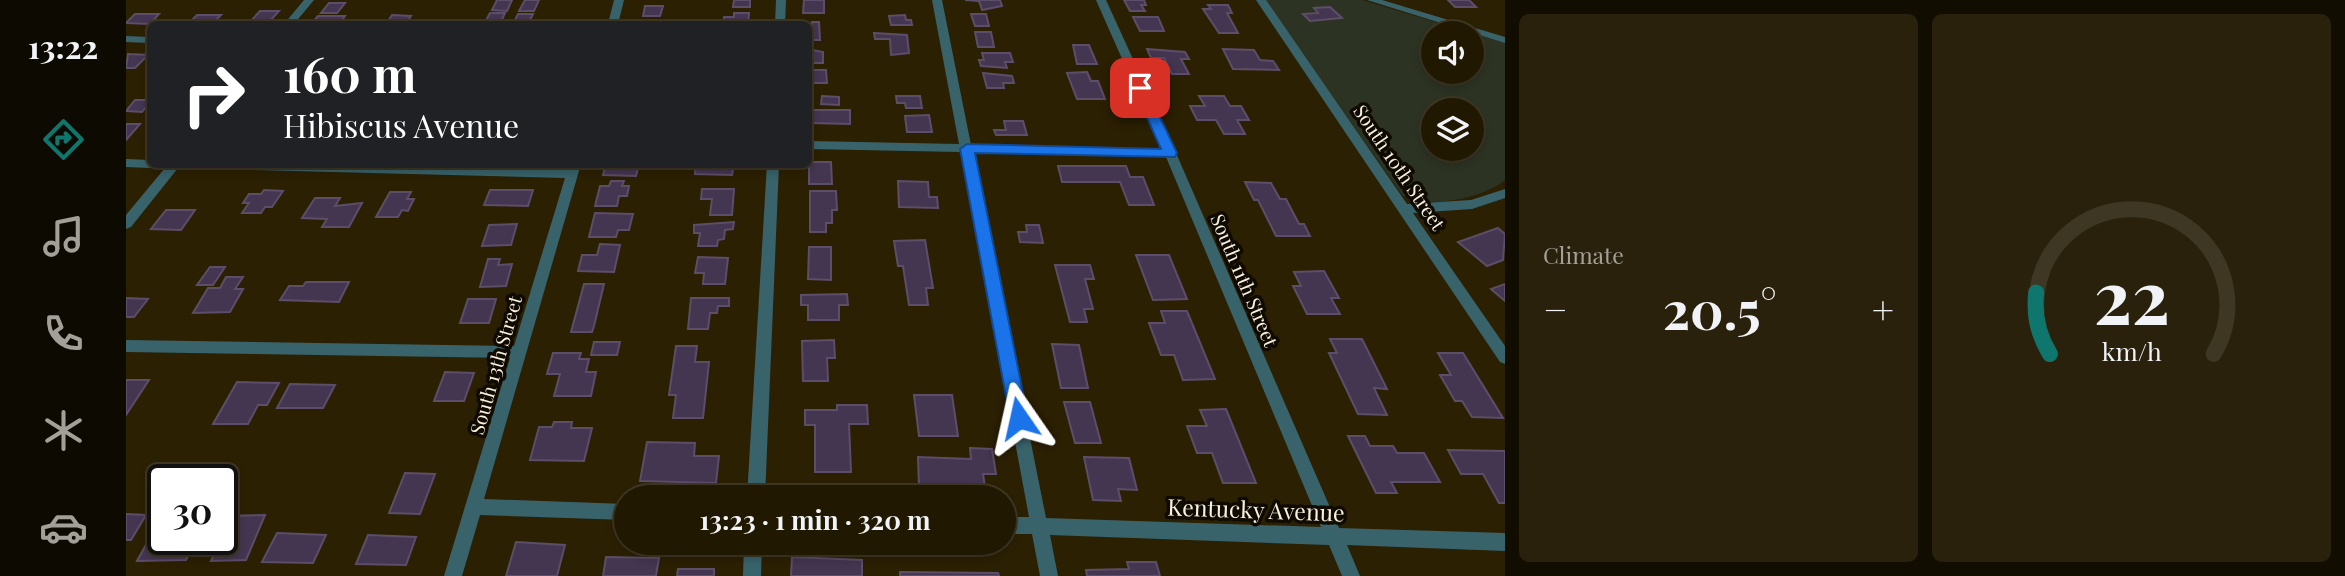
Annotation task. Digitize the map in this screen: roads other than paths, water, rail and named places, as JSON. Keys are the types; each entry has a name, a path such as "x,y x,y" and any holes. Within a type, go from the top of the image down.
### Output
{"street":[{"path":"292,21 309,0"},
{"path":"614,21 619,0"},
{"path":"780,21 781,0"},
{"path":"937,0 1049,576"},
{"name":"South 11th Street","path":"1101,0 1170,153 1351,576"},
{"name":"South 10th Street","path":"1261,0 1505,358"},
{"path":"1372,0 1505,40"},
{"path":"1421,3 1433,18"},
{"path":"126,39 147,40"},
{"path":"812,145 1170,153"},
{"path":"126,163 147,164"},
{"path":"126,224 173,168"},
{"path":"474,168 573,169"},
{"path":"757,485 774,168"},
{"name":"South 13th Street","path":"453,576 573,169"},
{"path":"1405,209 1472,204 1505,193"},
{"path":"126,346 519,352"},
{"path":"473,507 614,512"},
{"name":"Kentucky Avenue","path":"1016,525 1505,542"},
{"path":"752,576 753,555"}]}
